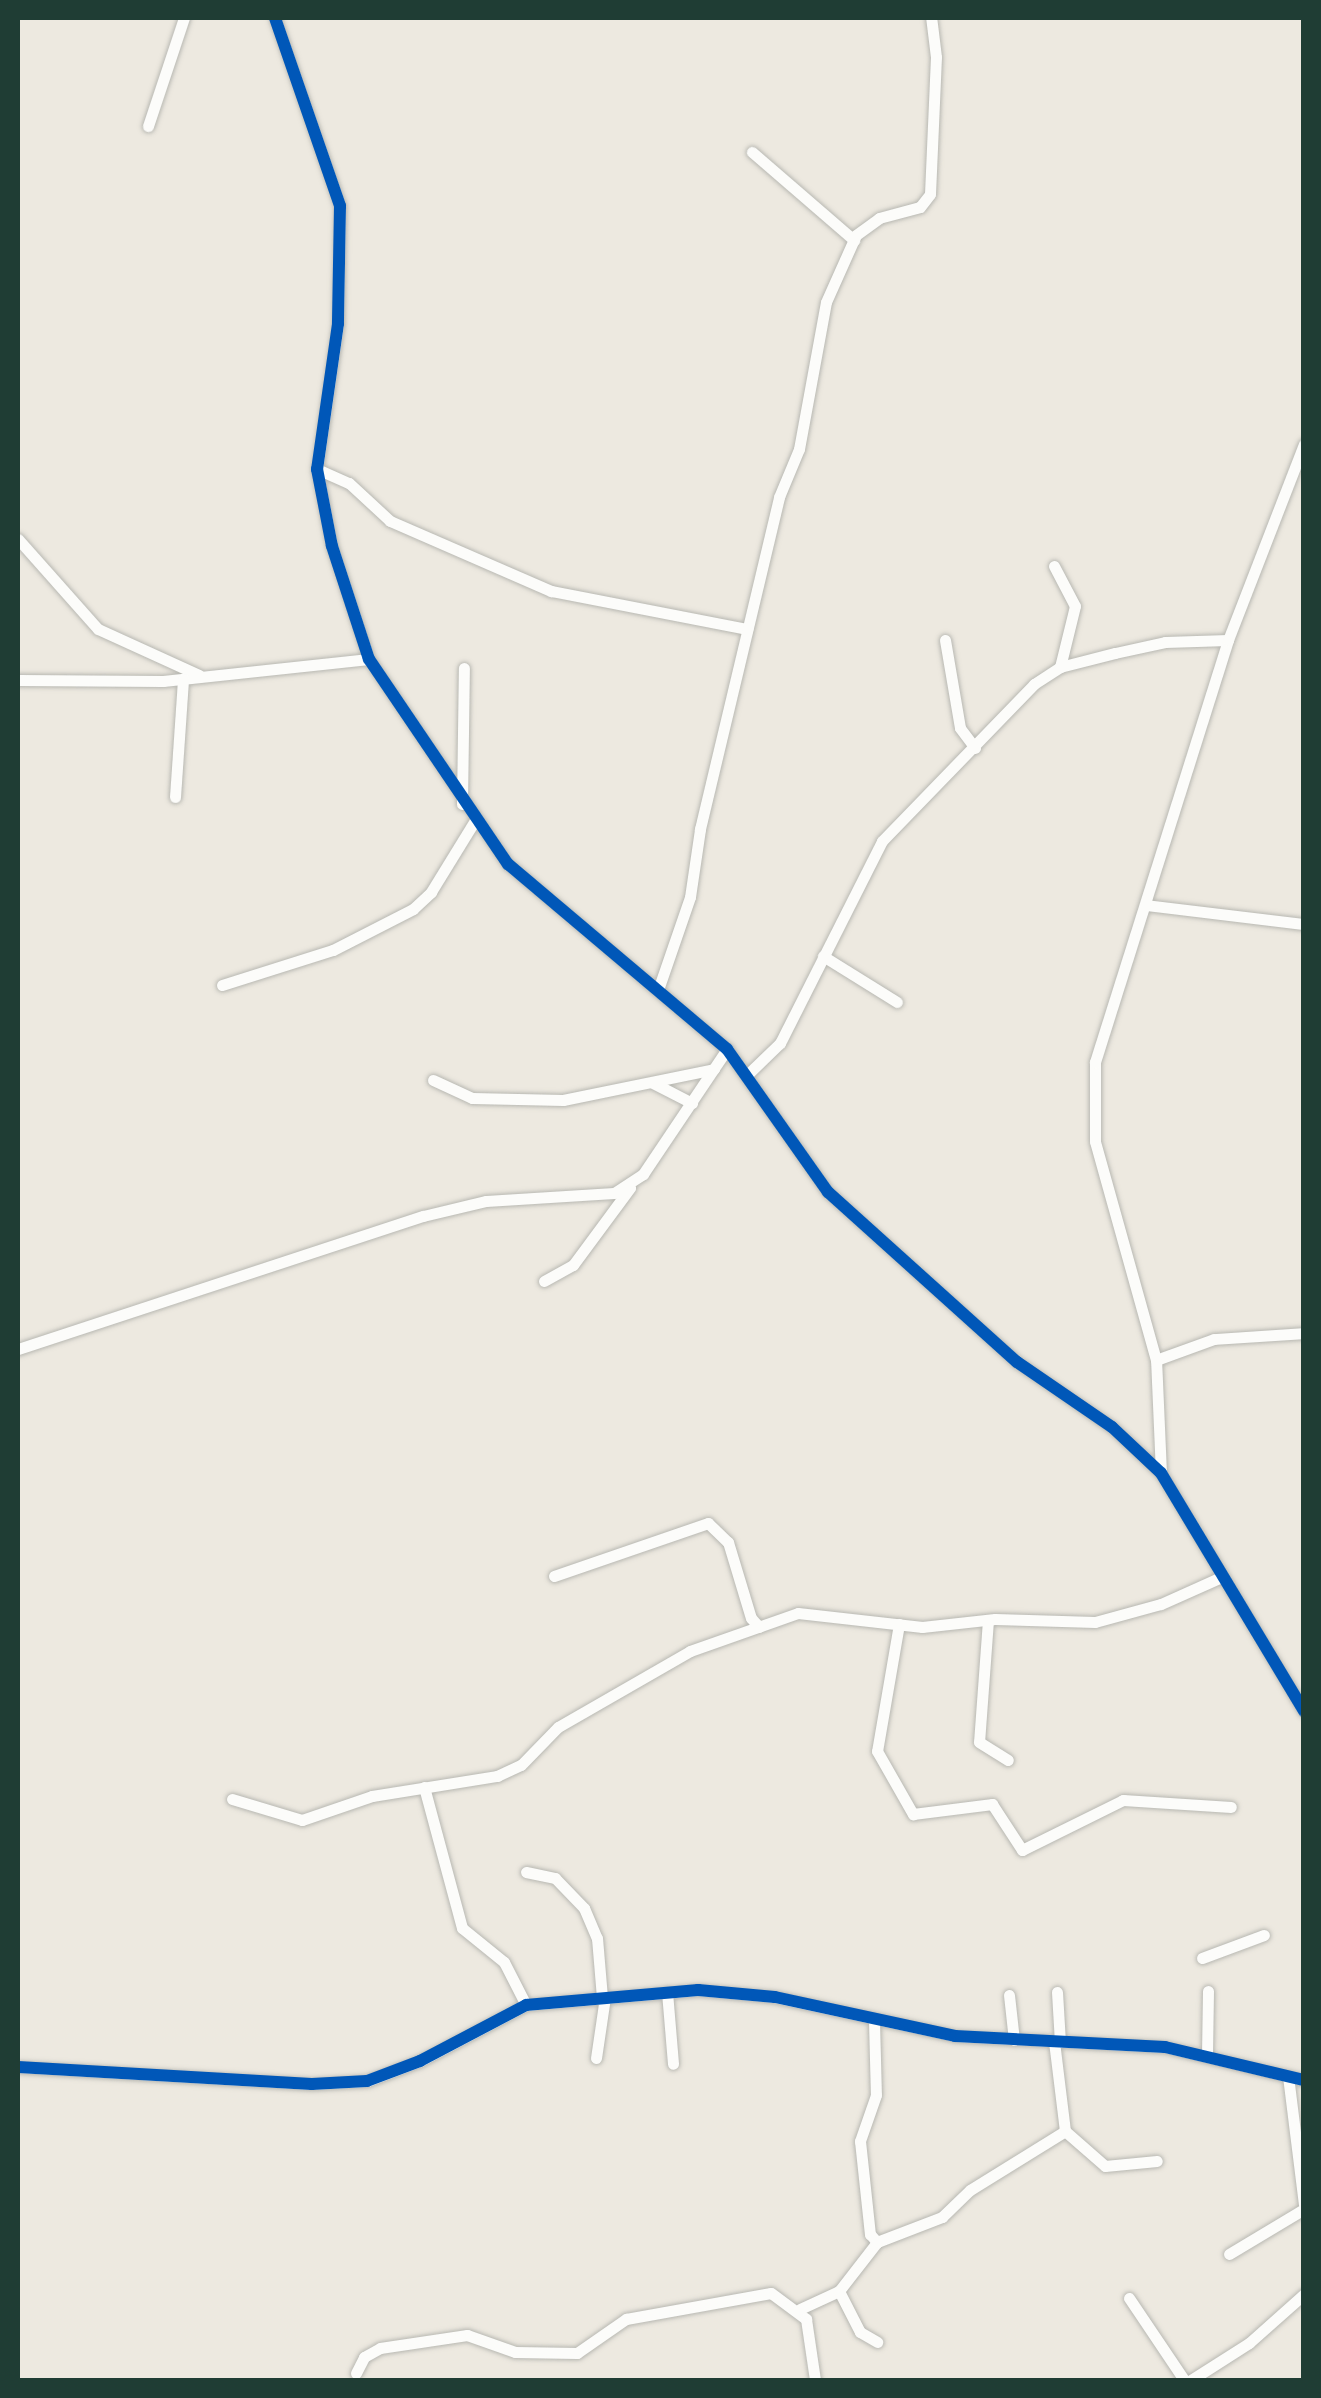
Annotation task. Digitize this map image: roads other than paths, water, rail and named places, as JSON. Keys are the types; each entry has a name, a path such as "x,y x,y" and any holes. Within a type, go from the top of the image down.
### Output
{"street":[{"path":"148,126 184,18"},
{"path":"275,18 340,206 338,324 317,469 332,546 369,659 474,822 508,864 660,987 727,1049 749,1073 828,1192 1018,1362 1112,1427 1162,1474 1220,1578 1304,1712"},
{"path":"660,987 690,897 747,629 784,479 799,449 826,302 854,240 880,218 920,207 930,194 936,57 931,18"},
{"path":"752,152 854,240"},
{"path":"1162,1474 1156,1360 1102,1167 1093,1098 1095,1062 1228,640 1304,444"},
{"path":"317,469 348,483 390,521 522,580 616,606 747,629"},
{"path":"18,539 98,628 204,677"},
{"path":"1054,566 1075,606 1060,667"},
{"path":"945,640 960,728 975,748"},
{"path":"749,1073 780,1044 882,841 1034,684 1060,667 1164,642 1228,640"},
{"path":"18,680 183,679 369,659"},
{"path":"462,804 464,668"},
{"path":"175,797 183,679"},
{"path":"222,984 333,950 412,909 431,892 474,822"},
{"path":"1146,905 1304,924"},
{"path":"823,956 897,1002"},
{"path":"544,1281 574,1265 727,1049"},
{"path":"433,1080 453,1094 527,1101 714,1069"},
{"path":"654,1082 692,1103"},
{"path":"18,1349 423,1216 486,1201 597,1196 632,1184"},
{"path":"1156,1360 1214,1338 1304,1334"},
{"path":"554,1576 708,1522 728,1542 751,1618 759,1626"},
{"path":"232,1799 302,1820 335,1805 511,1771 558,1727 707,1642 812,1610 898,1624 1126,1616 1220,1578"},
{"path":"988,1620 979,1742 1008,1760"},
{"path":"898,1624 876,1751 913,1814 992,1804 1022,1850 1123,1800 1230,1807"},
{"path":"424,1787 462,1928 504,1962 526,2005"},
{"path":"526,1872 555,1878 584,1908 597,1938 604,1997 596,2058"},
{"path":"1202,1958 1264,1934"},
{"path":"1207,2056 1208,1991"},
{"path":"18,2067 312,2084 367,2080 420,2061 526,2005 667,1992 738,1992 874,2021 1014,2040 1122,2041 1207,2056 1304,2080"},
{"path":"667,1992 673,2064"},
{"path":"1057,1992 1065,2130 1105,2166 1157,2161"},
{"path":"1008,1995 1014,2040"},
{"path":"874,2021 876,2095 860,2141 870,2234 877,2242"},
{"path":"1229,2254 1304,2206 1288,2076"},
{"path":"800,2309 838,2291 877,2242 942,2217 970,2190 1065,2130"},
{"path":"838,2291 860,2332 877,2342"},
{"path":"356,2373 380,2348 467,2335 515,2352 576,2353 626,2319 745,2294 771,2293 800,2309 815,2380"},
{"path":"1129,2298 1187,2380 1249,2343 1304,2294"}]}
